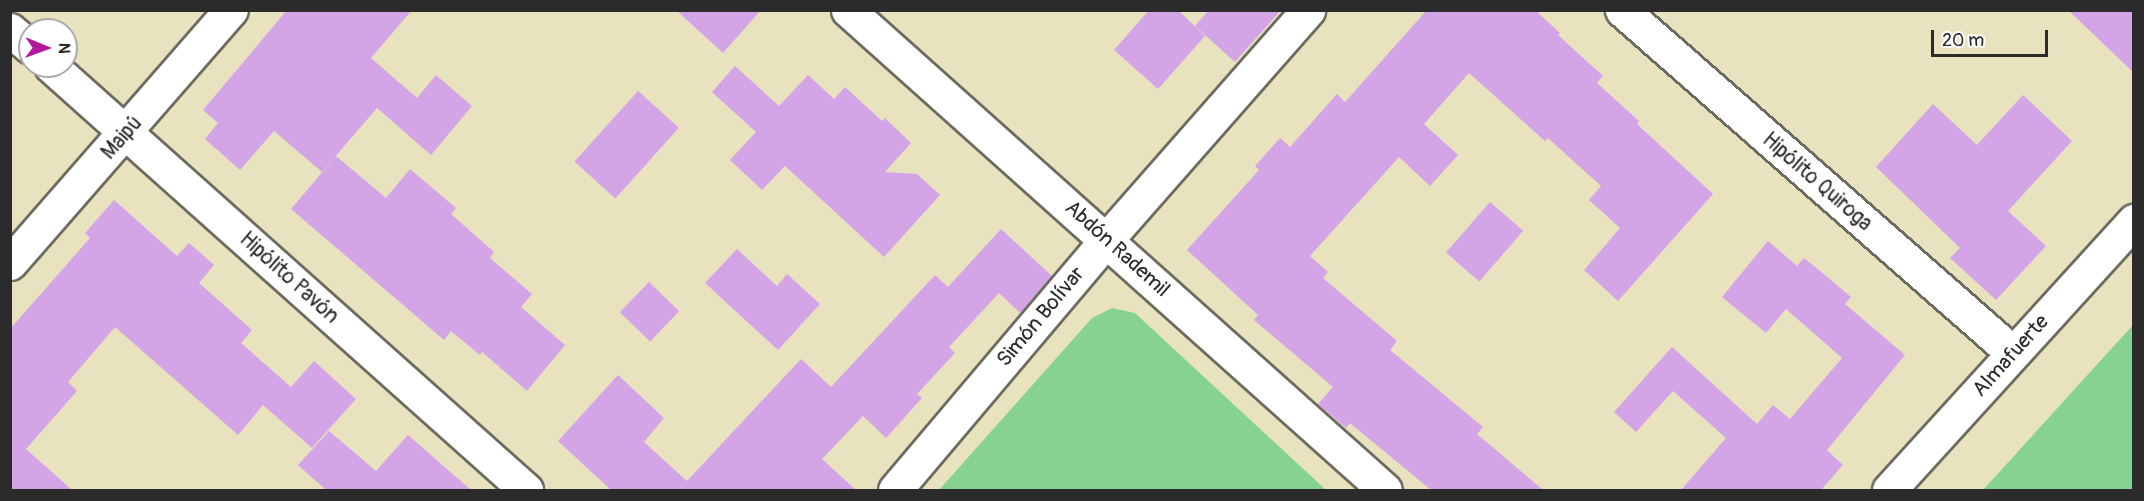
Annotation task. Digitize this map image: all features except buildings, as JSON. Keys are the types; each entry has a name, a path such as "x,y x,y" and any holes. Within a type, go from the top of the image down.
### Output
{"street":[{"name":"Maipú","path":"10,263 231,10"},
{"name":"Abdón Rademil","path":"848,10 1107,239 1385,490"},
{"name":"Simón Bolívar","path":"895,490 1107,239 1308,10"},
{"name":"Hipólito Quiroga","path":"1622,10 2013,353"},
{"name":"Hipólito Pavón","path":"65,78 526,490"},
{"name":"Almafuerte","path":"1889,490 2133,221"}],"green space":[{"path":"1112,308 1135,313 1326,490 939,490 1092,318"},
{"path":"2133,325 2133,490 1983,490"}]}
